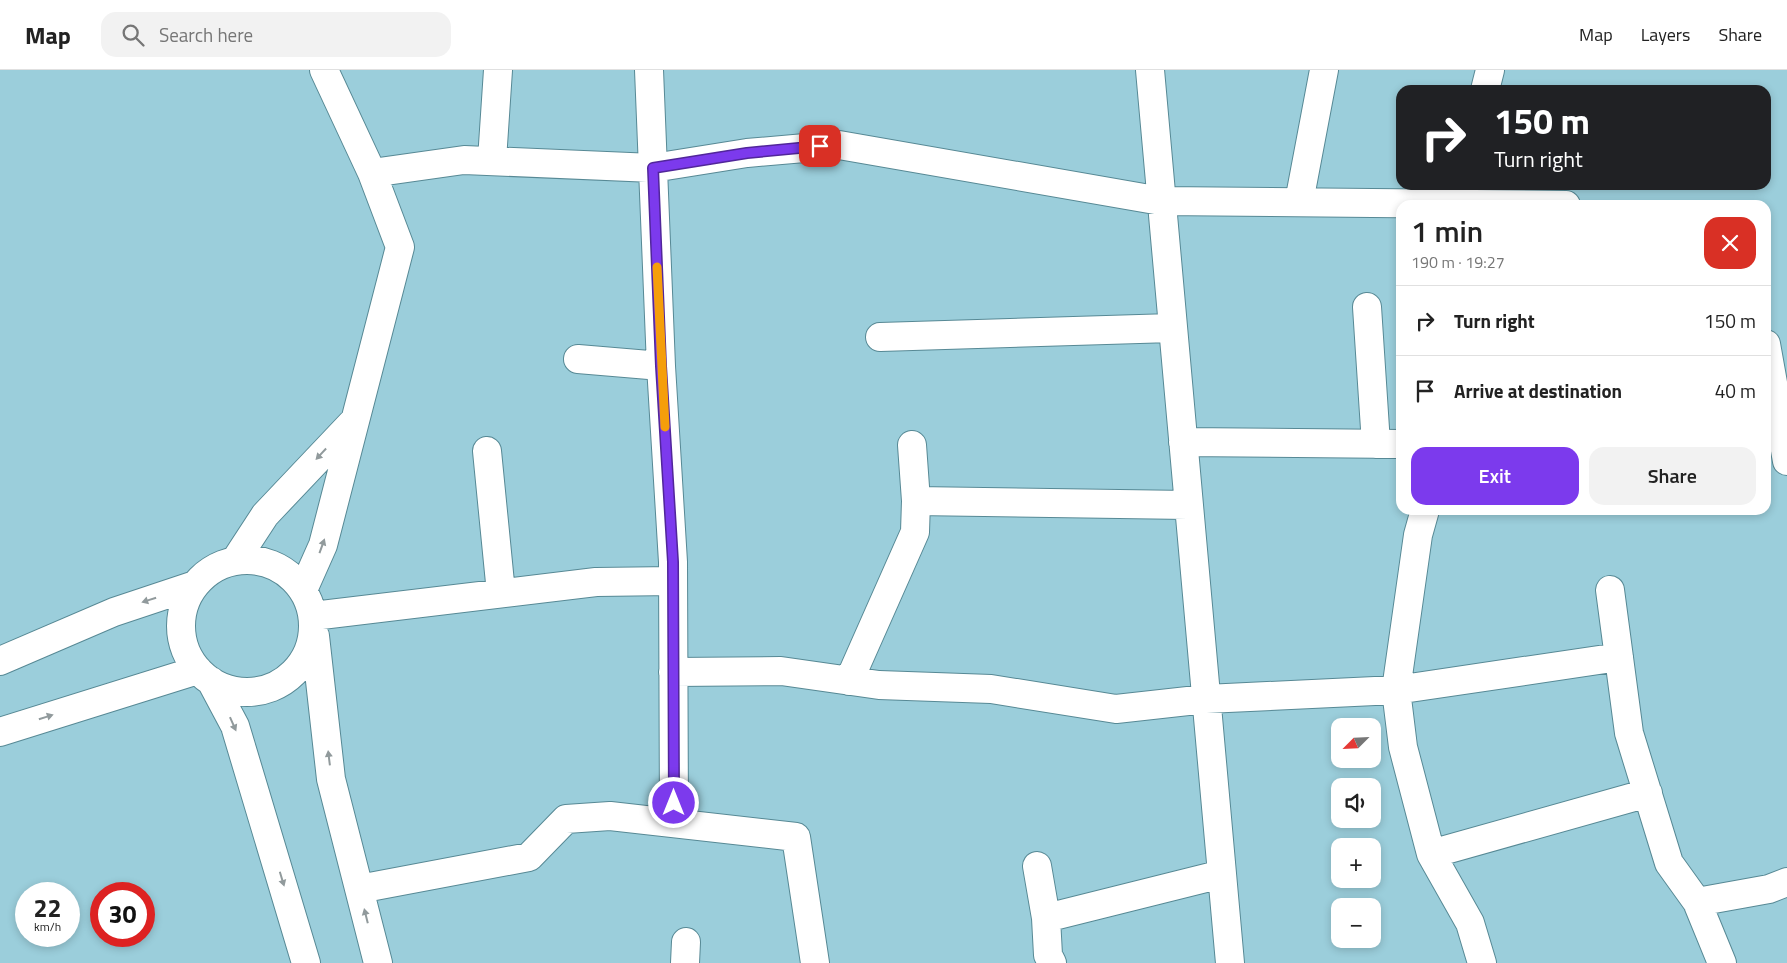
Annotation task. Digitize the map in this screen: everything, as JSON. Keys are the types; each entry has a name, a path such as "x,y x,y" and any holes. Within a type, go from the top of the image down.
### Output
{"street":[{"path":"303,590 324,545 400,247 372,173 324,70"},
{"path":"492,160 498,70"},
{"path":"649,70 661,366 673,581 674,822"},
{"path":"1150,70 1230,963"},
{"path":"1299,202 1324,70"},
{"path":"1486,85 1490,70"},
{"path":"372,173 464,160 653,168 747,153 839,145 1161,201 1396,203"},
{"path":"1182,442 1388,444 1367,307"},
{"path":"880,337 1172,328"},
{"path":"578,359 661,366"},
{"path":"1771,386 1779,453"},
{"path":"234,561 265,515 356,419"},
{"path":"849,681 915,532 916,501 912,444"},
{"path":"487,452 501,593"},
{"path":"916,501 1188,505"},
{"path":"1424,515 1418,535 1396,690 1403,747 1431,854 1470,923 1482,963"},
{"path":"306,963 235,726 204,675 186,650 181,628 184,605 195,585 206,574 234,561 250,560 273,565 293,578 303,590 313,621 331,779 378,963"},
{"path":"313,621 501,593 596,582 673,581"},
{"path":"0,661 114,612 195,585"},
{"path":"1610,590 1629,733 1668,863 1697,902 1722,963"},
{"path":"0,732 204,675 229,690 249,692 269,688 287,679 301,665 310,647 313,621"},
{"path":"673,672 781,671 878,685 991,689 1116,709 1206,699 1396,690 1619,657"},
{"path":"1431,854 1648,793"},
{"path":"359,889 529,857 566,819 610,816 674,822 796,838 815,963"},
{"path":"1037,866 1046,918 1048,954 1052,963"},
{"path":"1046,918 1222,874"},
{"path":"1697,902 1769,889 1787,882"}],"slow traffic":[{"path":"657,267 665,427"}],"route":[{"path":"674,803 673,562 661,366 653,168 747,153 820,146"}]}
